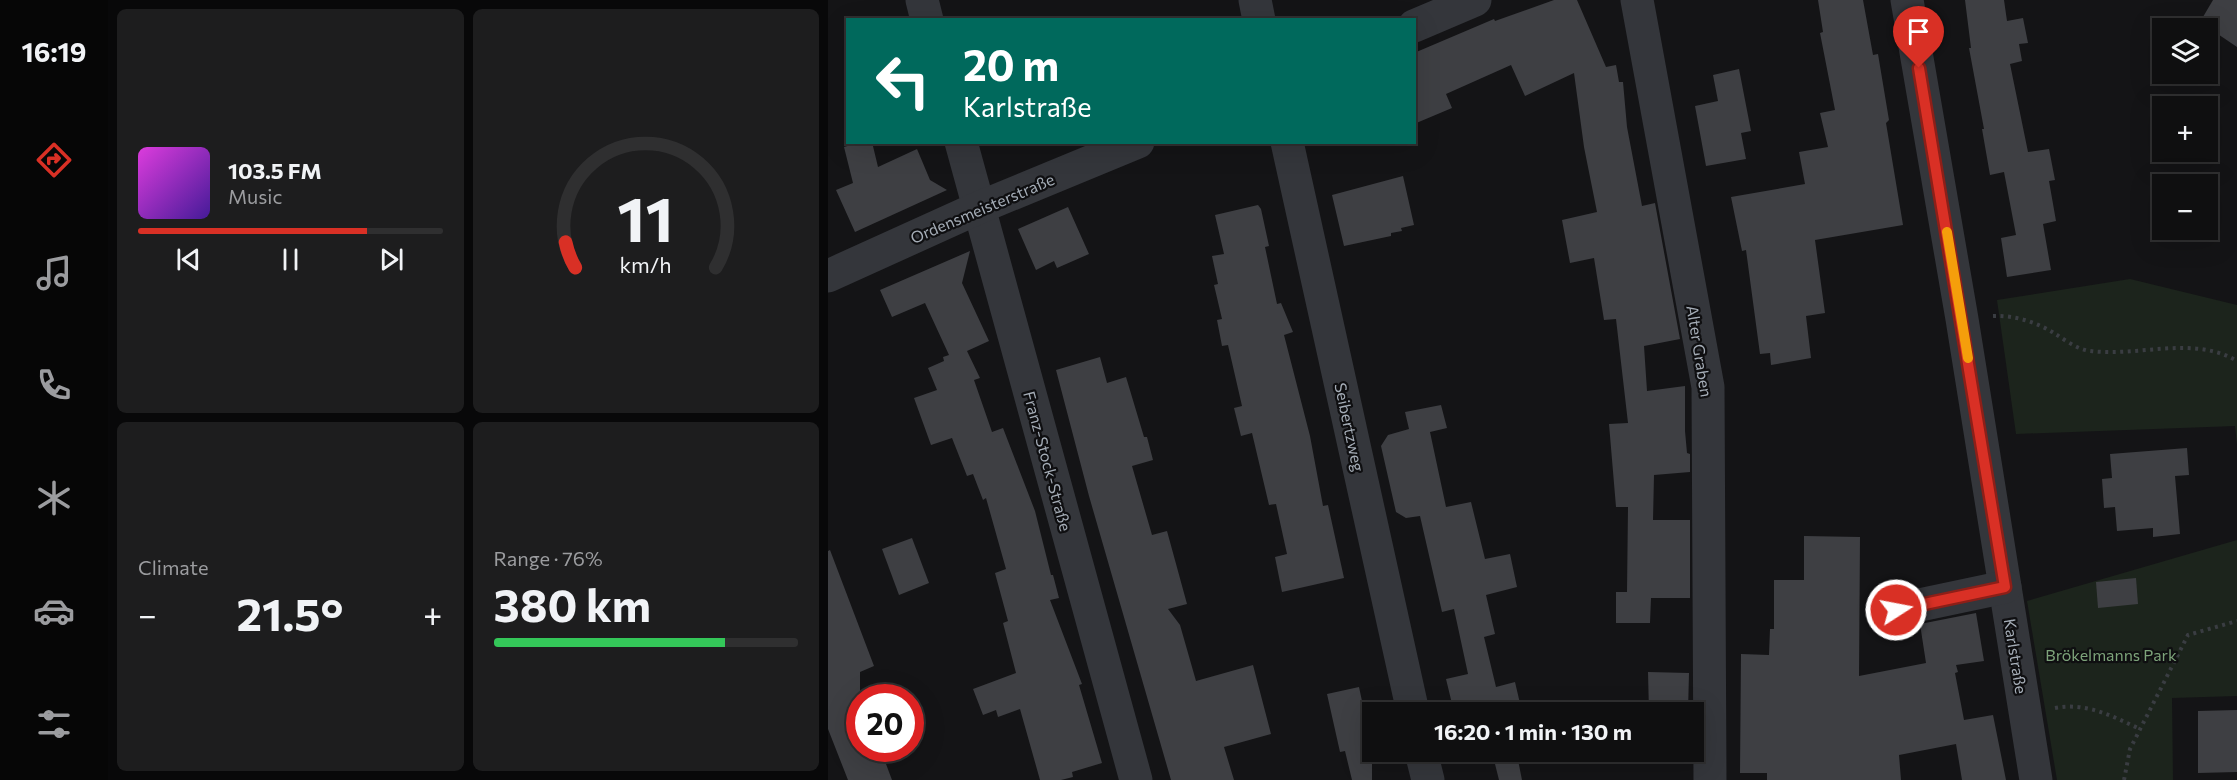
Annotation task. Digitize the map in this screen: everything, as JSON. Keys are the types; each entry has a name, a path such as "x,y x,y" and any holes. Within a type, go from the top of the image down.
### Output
{"street":[{"path":"922,0 926,18"},
{"path":"1255,0 1259,18"},
{"path":"1416,25 1474,0"},
{"name":"Alter Graben","path":"1637,0 1708,387 1710,780"},
{"name":"Karlstraße","path":"1907,0 1962,319 2036,780"},
{"name":"Franz-Stock-Straße","path":"961,144 1136,780"},
{"name":"Ordensmeisterstraße","path":"828,276 978,208 1132,144"},
{"name":"Seibertzweg","path":"1287,144 1411,702"},
{"path":"1896,610 2005,587"},
{"path":"1424,762 1428,780"}],"path":[{"path":"1962,319 2002,316 2019,318 2040,325 2087,351 2109,353 2192,349 2237,361"},
{"path":"2124,780 2130,749 2188,635 2237,621"},
{"path":"2025,714 2069,706 2084,707 2108,714 2140,729"}],"green space":[{"path":"2130,279 2237,305 2237,445 2235,426 2016,434 1997,300"},
{"name":"Brökelmanns Park","path":"2237,540 2237,696 2172,698 2173,780 2057,780 2027,601"}],"building":[{"path":"1554,0 1577,0 1606,67 1616,65 1619,82 1623,82 1627,127 1642,206 1655,203 1680,339 1644,346 1647,391 1685,386 1685,431 1687,453 1690,454 1690,472 1654,475 1653,520 1690,520 1690,598 1651,598 1650,623 1616,623 1616,592 1627,592 1628,507 1616,507 1609,424 1628,423 1616,319 1604,320 1594,258 1570,263 1562,220 1597,212 1584,147 1574,73 1525,96 1511,65 1446,94 1452,108 1416,123 1416,52 1494,19 1495,21"},
{"path":"1818,0 1863,0 1873,55 1878,54 1889,120 1886,123 1903,225 1815,240 1825,313 1806,316 1811,358 1771,365 1770,353 1760,354 1746,250 1742,251 1731,197 1805,184 1799,152 1828,147 1820,113 1835,110 1820,33 1823,32"},
{"path":"1965,0 2004,0 2007,21 2023,18 2028,43 2019,44 2022,61 2010,64 2028,152 2049,149 2055,180 2049,181 2056,221 2043,224 2051,270 2007,277 2001,238 2016,235 2004,172 1990,175 1969,48 1971,48"},
{"path":"2213,0 2237,0 2237,47 2218,34 2218,18 2202,18"},
{"path":"1739,69 1751,131 1741,133 1746,159 1706,166 1695,106 1718,101 1713,75"},
{"path":"854,144 872,144 878,167 917,149 930,180 947,190 855,232 836,190 853,183 844,147"},
{"path":"1403,176 1414,225 1401,228 1402,231 1391,233 1391,236 1344,246 1332,195"},
{"path":"1258,205 1261,209 1269,246 1265,247 1277,304 1281,303 1293,332 1284,335 1310,436 1323,506 1328,505 1344,578 1282,592 1275,557 1287,554 1276,504 1269,505 1252,433 1241,436 1234,408 1242,406 1228,345 1222,346 1217,320 1222,319 1214,285 1218,284 1212,256 1224,254 1215,215"},
{"path":"1068,207 1089,254 1057,268 1054,261 1036,270 1018,229"},
{"path":"970,251 962,283 989,341 967,351 980,378 974,380 992,432 1003,428 1035,511 1059,598 1050,600 1082,684 1079,685 1102,763 1072,772 1073,777 1061,780 1040,780 1020,709 998,717 996,710 983,715 973,689 1016,673 1003,623 1008,621 995,573 1006,569 986,498 983,500 973,474 967,476 952,438 931,445 914,398 937,390 928,368 944,361 943,357 949,355 925,303 892,317 880,290"},
{"path":"1100,357 1107,383 1126,377 1144,437 1147,437 1153,460 1132,466 1152,535 1167,531 1187,604 1168,609 1180,625 1196,681 1253,665 1271,734 1224,747 1234,780 1171,780 1089,496 1056,370"},
{"path":"1441,405 1447,428 1430,432 1446,507 1471,502 1485,559 1510,554 1517,587 1486,595 1495,634 1484,637 1496,687 1515,682 1520,702 1452,702 1446,679 1468,674 1454,609 1442,612 1420,516 1406,518 1396,512 1381,446 1388,435 1409,429 1405,412"},
{"path":"2187,448 2189,475 2175,476 2180,534 2153,537 2153,528 2117,531 2115,507 2104,508 2102,479 2112,478 2110,454"},
{"path":"1804,536 1860,537 1859,676 1926,663 1920,624 1976,613 1984,661 1956,665 1958,672 1955,673 1964,720 1993,715 2006,780 1962,780 1956,744 1899,755 1901,780 1767,780 1767,773 1740,773 1741,654 1769,655 1770,629 1774,629 1774,580 1804,580"},
{"path":"912,538 929,583 899,595 882,549"},
{"path":"830,550 874,666 860,672 860,684 846,684 846,762 885,762 892,780 848,780 828,729 828,551"},
{"path":"2136,578 2138,604 2098,608 2096,582"},
{"path":"1648,672 1689,673 1688,702 1649,702"},
{"path":"1359,687 1362,701 1367,700 1367,702 1362,702 1362,762 1372,762 1372,780 1352,780 1345,751 1340,752 1327,694"},
{"path":"2237,710 2237,772 2198,773 2198,711"},
{"path":"1494,762 1518,762 1522,780 1499,780"}],"slow traffic":[{"path":"1947,232 1968,358"}],"route":[{"path":"1896,610 2005,587 1919,68"}]}
